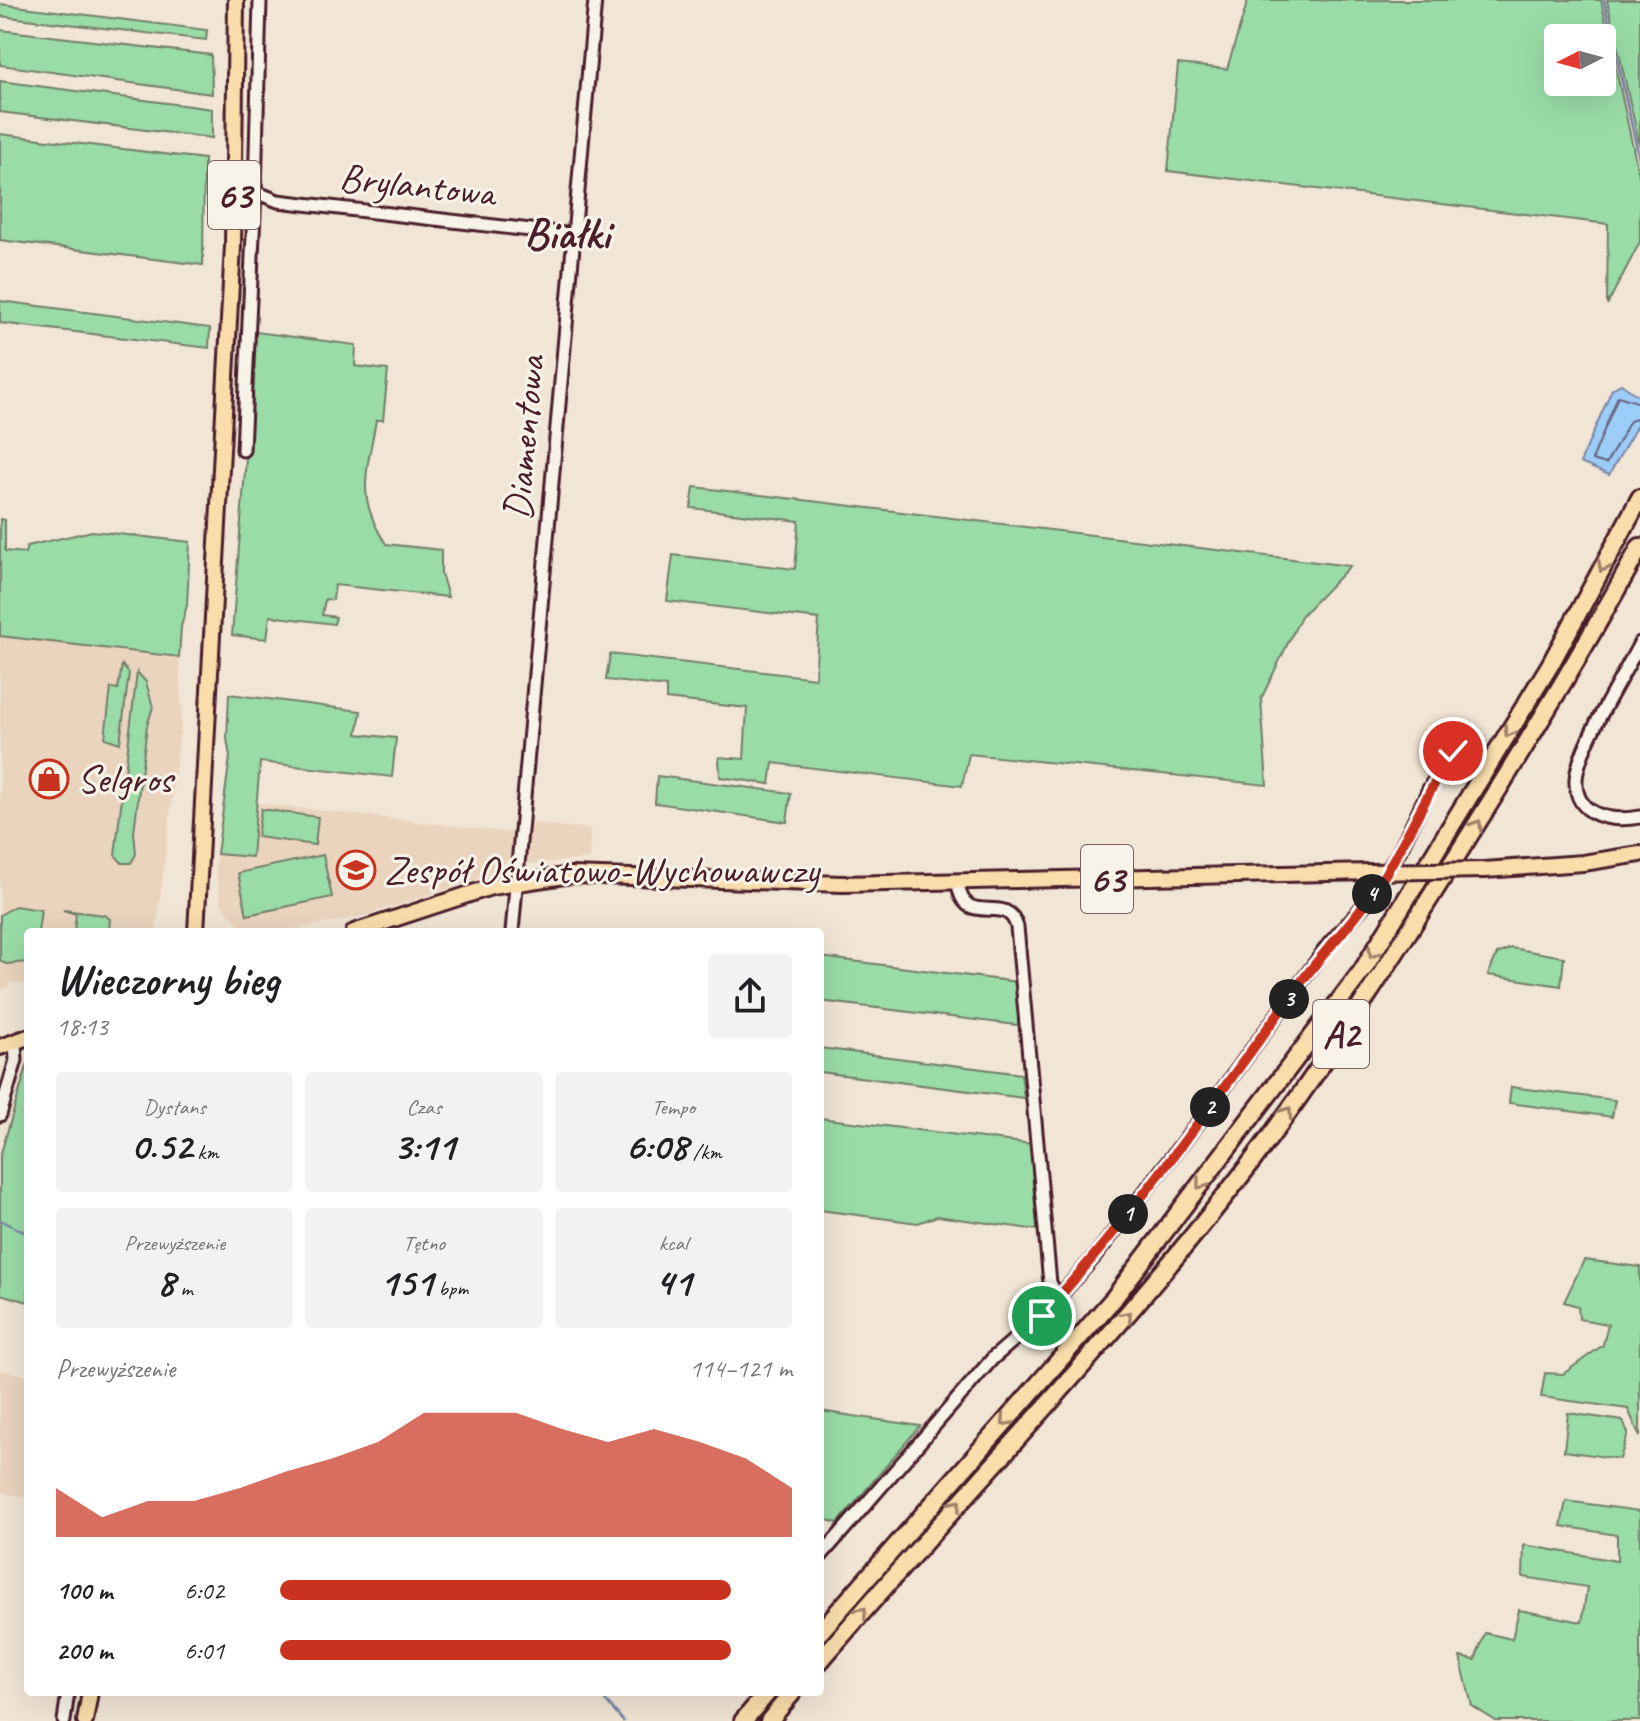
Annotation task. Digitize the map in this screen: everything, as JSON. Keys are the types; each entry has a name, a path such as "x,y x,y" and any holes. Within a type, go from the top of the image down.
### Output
{"highway":[{"name":"A2","path":"824,1627 1114,1298 1362,971 1550,665 1640,498"},
{"name":"A2","path":"824,1656 998,1456 1127,1317 1254,1158 1384,972 1439,886 1573,669 1640,547"},
{"path":"743,1721 765,1696"},
{"path":"769,1721 790,1696"}],"main road":[{"name":"63","path":"195,928 215,641 233,261 236,0"},
{"name":"63","path":"367,928 515,882 605,874 843,884 958,883 1484,870 1583,863 1640,854"},
{"path":"0,1047 22,1039"},
{"path":"85,1721 89,1696"}],"street":[{"path":"243,450 260,0"},
{"name":"Diamentowa","path":"512,928 595,0"},
{"name":"Brylantowa","path":"255,192 278,201 574,235"},
{"path":"1640,643 1592,737 1576,778 1580,799 1595,815 1613,820 1640,817"},
{"path":"824,1552 993,1358 1059,1297 1201,1119 1329,944 1366,903 1399,852 1430,787 1453,751"},
{"path":"958,883 960,900 966,907 1003,910 1016,920 1050,1283 1059,1297"},
{"path":"0,1115 22,1039"},
{"path":"64,1721 67,1696"}],"shaded area":[{"path":"0,636 179,657 182,714 156,928 24,928 24,984 11,983 0,992"},
{"name":"Zespół Oświatowo-Wychowawczy","path":"256,803 514,833 510,858 492,874 367,915 299,928 242,928 221,904 215,867 217,855 252,857"},
{"path":"527,823 590,829 589,859 524,864"},
{"path":"0,1370 24,1375 24,1497 0,1492"}],"green space":[{"path":"1248,0 1601,0 1606,24 1544,24 1544,96 1616,96 1616,69 1640,180 1640,242 1607,305 1608,224 1168,171 1178,64 1227,69"},
{"path":"1607,0 1640,0 1640,147 1616,40 1616,24 1612,24"},
{"path":"0,4 207,30 206,40 0,16"},
{"path":"0,30 211,55 212,94 0,65"},
{"path":"0,81 212,109 212,138 0,112"},
{"path":"0,134 204,159 203,265 0,240"},
{"path":"0,301 210,328 209,348 0,323"},
{"path":"256,332 356,345 355,366 388,370 383,420 376,420 367,470 370,512 386,544 441,550 441,573 448,597 335,585 333,600 325,599 322,615 336,617 334,624 270,616 267,639 232,635"},
{"path":"694,487 1350,566 1301,616 1261,699 1267,785 969,754 962,786 773,763 770,784 720,777 719,757 744,759 747,708 666,699 666,687 606,680 610,654 815,678 819,619 667,601 673,555 795,569 799,521 691,508"},
{"path":"0,519 5,520 5,551 25,553 27,546 92,531 190,542 187,605 181,627 179,657 0,636"},
{"path":"122,665 129,673 120,743 105,738 111,688 118,689"},
{"path":"137,672 146,682 153,707 147,726 134,832 136,854 131,863 122,863 115,855"},
{"path":"229,694 361,711 357,734 396,738 392,777 260,762 252,857 217,854 230,757 227,739"},
{"path":"657,776 791,793 787,822 655,803"},
{"path":"261,809 318,817 315,845 257,837"},
{"path":"323,855 332,897 247,915 238,873"},
{"path":"15,906 41,910 39,928 24,928 24,962 6,964 0,960 0,915"},
{"path":"63,910 104,915 110,919 109,928 74,928 76,914"},
{"path":"1511,948 1564,957 1561,986 1488,975 1497,954"},
{"path":"824,958 1017,982 1022,1021 1016,1025 824,1001"},
{"path":"824,1049 1021,1074 1024,1098 824,1073"},
{"path":"24,1076 24,1301 0,1294 0,1156"},
{"path":"1511,1087 1615,1100 1612,1117 1509,1103"},
{"path":"824,1118 1032,1144 1042,1227 1037,1230 937,1216 918,1223 824,1211"},
{"path":"1584,1260 1640,1267 1640,1437 1628,1409 1541,1397 1545,1373 1563,1374 1603,1345 1608,1324 1579,1319 1578,1306 1564,1302"},
{"path":"824,1412 920,1426 838,1523 824,1519"},
{"path":"1568,1413 1623,1421 1628,1433 1620,1459 1564,1451"},
{"path":"1566,1501 1640,1511 1640,1721 1496,1721 1472,1706 1460,1657 1475,1660 1485,1633 1512,1639 1519,1610 1582,1622 1587,1587 1523,1577 1524,1545 1617,1561 1617,1535 1561,1526"}],"water":[{"path":"1621,384 1640,397 1640,420 1609,475 1580,463 1612,389"}],"waterway":[{"path":"1604,0 1640,162"},
{"path":"0,1220 24,1232"},
{"path":"601,1696 623,1721"}],"place":[{"name":"Selgros","path":"49,779"},
{"name":"Zespół Oświatowo-Wychowawczy","path":"356,870"}],"district":[{"name":"Białki","path":"567,233"}],"route":[{"path":"1042,1316 1096,1255 1201,1119 1329,944 1366,903 1399,852 1430,787 1453,751"}]}
